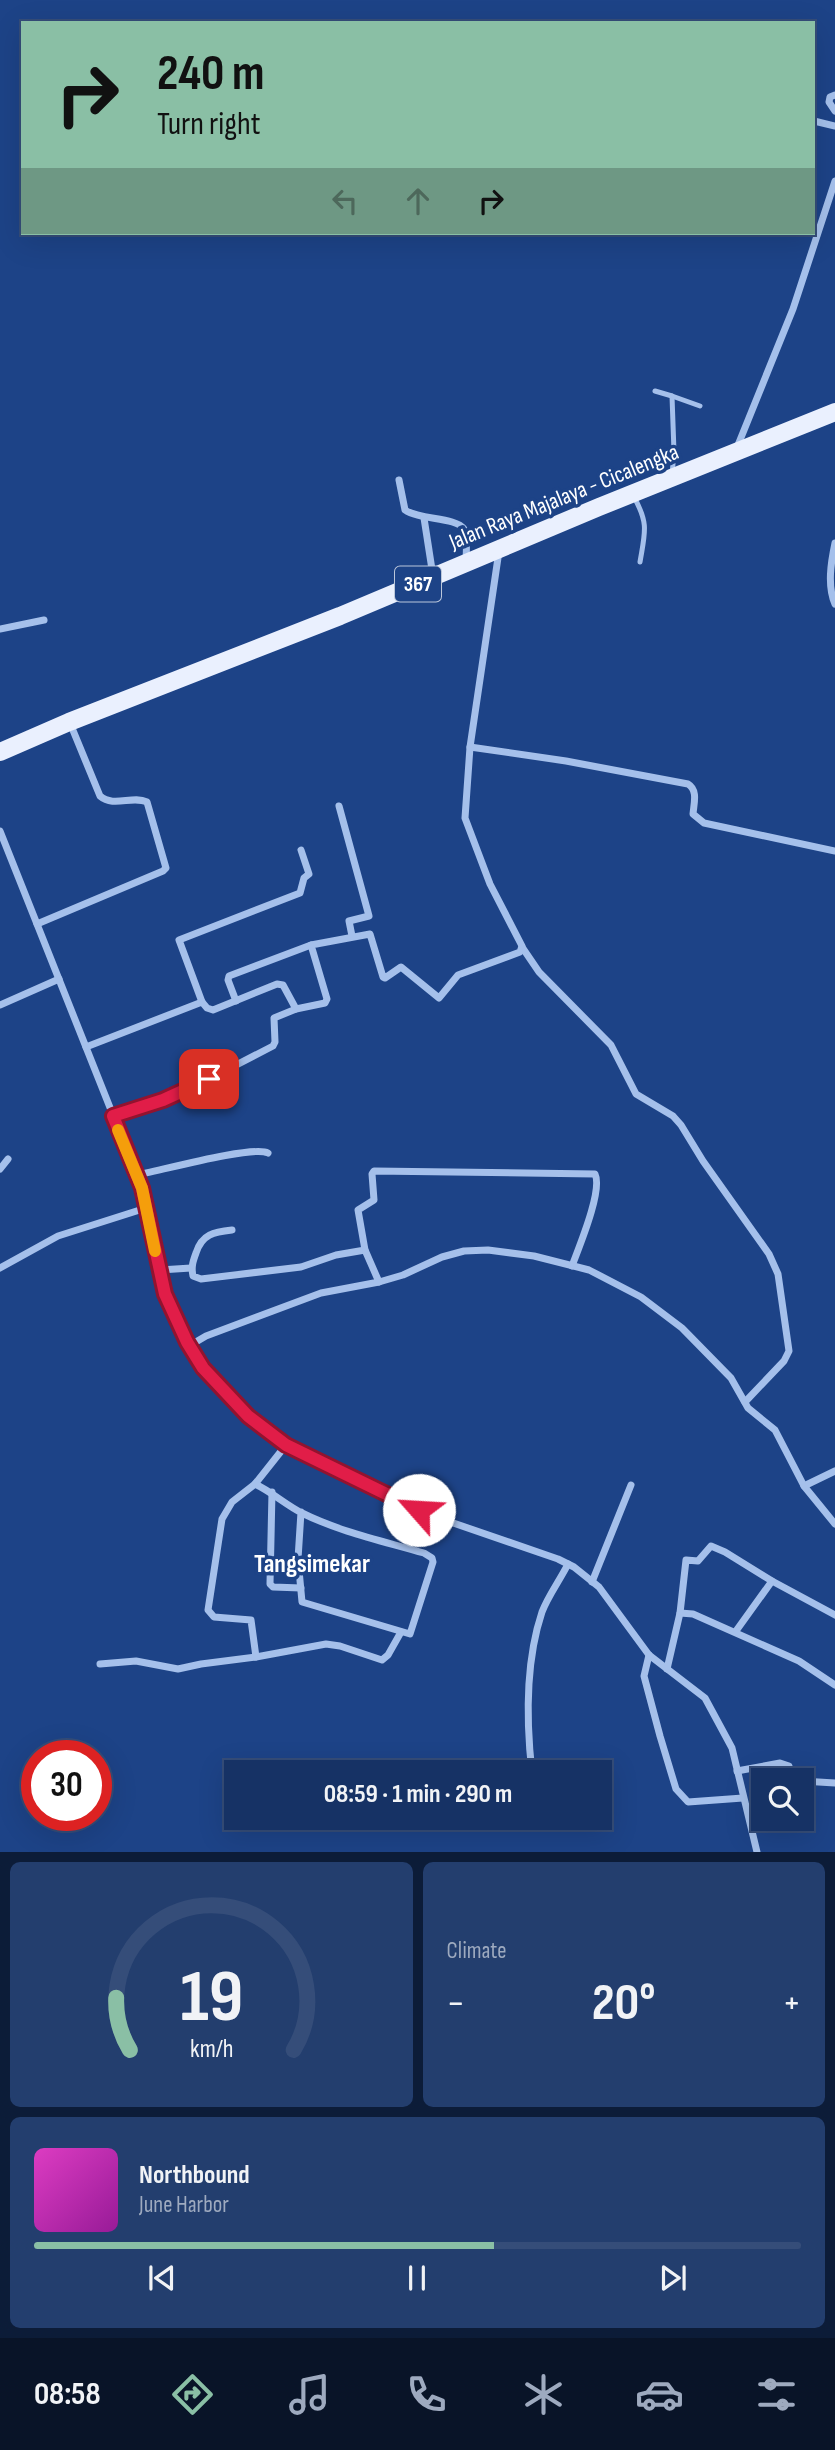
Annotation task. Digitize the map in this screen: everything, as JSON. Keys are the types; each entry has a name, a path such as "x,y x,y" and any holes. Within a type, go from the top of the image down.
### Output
{"main road":[{"name":"Jalan Raya Majalaya - Cicalengka","path":"0,752 69,722 340,616 835,412"}],"street":[{"path":"835,95 830,97 829,102 835,111"},
{"path":"815,121 835,126"},
{"path":"734,454 793,309 835,181"},
{"path":"399,480 405,510 411,515 462,526 465,531 466,563"},
{"path":"424,518 433,577"},
{"path":"835,543 831,587 835,604"},
{"path":"499,550 470,747 465,818 490,884 522,947 539,972 611,1045 636,1094 673,1116 681,1125 773,1261 778,1274 789,1351 784,1361 745,1402"},
{"path":"0,629 44,620"},
{"path":"37,924 130,886 166,868 147,802 142,799 109,802 100,796 69,722"},
{"path":"470,747 566,761 688,784 693,787 695,793 693,814 704,823 835,851"},
{"path":"339,806 369,916 349,921 352,936"},
{"path":"0,831 142,1188 165,1294 189,1346 203,1368 248,1416 286,1445 433,1516 568,1564 599,1587 649,1655 705,1698 728,1738 757,1852"},
{"path":"296,1009 283,985 279,984 212,1010 202,1002 179,940 300,894 304,878 309,874 301,850"},
{"path":"236,1001 229,976 311,944 352,936 371,935 383,977 401,967 439,998 458,975 520,952 522,947"},
{"path":"113,1116 188,1090 273,1046 274,1018 327,1001 311,944"},
{"path":"0,1006 59,979"},
{"path":"86,1047 202,1002"},
{"path":"137,1175 260,1150 268,1153"},
{"path":"0,1169 9,1158"},
{"path":"379,1282 365,1250 358,1210 374,1199 374,1171 597,1175 589,1220 572,1266"},
{"path":"0,1268 58,1236 146,1208"},
{"path":"232,1230 212,1233 203,1238 191,1268 193,1276 228,1276 301,1267 336,1255 365,1250"},
{"path":"189,1346 206,1336 321,1293 379,1282 464,1251 488,1250 534,1256 589,1270 641,1297 682,1328 732,1378 748,1408 775,1430 804,1486 835,1524"},
{"path":"160,1270 191,1268"},
{"path":"256,1657 251,1620 215,1617 208,1610 222,1519 232,1502 255,1484 286,1445"},
{"path":"804,1486 835,1471"},
{"path":"255,1484 301,1512 432,1558 410,1632 401,1632 304,1603 298,1559 301,1512"},
{"path":"592,1582 631,1485"},
{"path":"272,1492 270,1584 273,1587 300,1588"},
{"path":"667,1670 680,1613 686,1560 698,1561 712,1546 835,1615"},
{"path":"530,1760 527,1701 533,1647 543,1610 568,1564"},
{"path":"736,1631 772,1581"},
{"path":"680,1613 693,1614 736,1631 799,1661 835,1685"},
{"path":"100,1664 136,1661 178,1669 326,1644 382,1660 388,1655 401,1632"},
{"path":"649,1655 644,1676 676,1789 688,1802 743,1798"},
{"path":"753,1768 780,1763 789,1768"},
{"path":"737,1771 751,1768"},
{"path":"814,1781 835,1783"}],"lane":[{"path":"655,391 700,406"},
{"path":"672,396 672,478"},
{"path":"632,494 645,518 640,562"}],"slow traffic":[{"path":"118,1130 142,1188 155,1251"}],"district":[{"name":"Tangsimekar","path":"312,1564"}],"route":[{"path":"209,1079 163,1100 113,1116 142,1188 165,1294 187,1342 203,1368 230,1399 286,1445 419,1510"}]}
